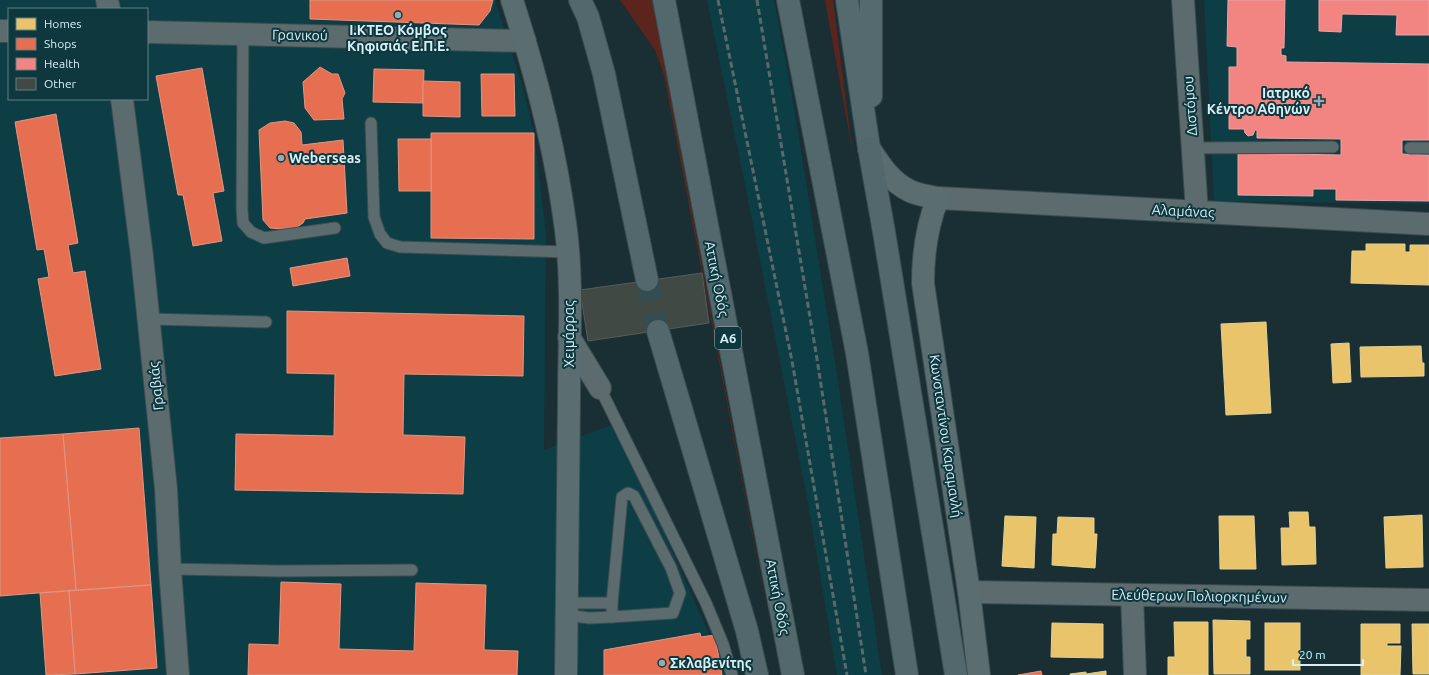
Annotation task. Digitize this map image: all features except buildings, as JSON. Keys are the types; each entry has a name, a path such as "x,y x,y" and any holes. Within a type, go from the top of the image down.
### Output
{"highway":[{"path":"580,0 588,18 604,74 647,280"},
{"name":"Αττική Οδός","path":"664,0 792,675"},
{"path":"788,0 857,353 907,675"},
{"path":"869,148 956,675"},
{"path":"658,331 747,630 757,675"}],"main road":[{"path":"847,0 869,148"},
{"path":"869,148 872,75 871,0"}],"street":[{"name":"Χειμάρρας","path":"512,0 525,41 548,131 562,202 568,252 570,291 566,675"},
{"name":"Διστόμου","path":"1183,0 1197,212"},
{"name":"Γρανικού","path":"148,32 243,33 525,41"},
{"name":"Γραβιάς","path":"122,100 149,319 166,489 178,675"},
{"path":"869,148 882,168 896,183 911,191 938,198"},
{"name":"Αλαμάνας","path":"938,198 1429,224"},
{"name":"Κωνσταντίνου Καραμανλή","path":"938,198 931,215 926,240 923,262 923,283 969,592 979,675"},
{"path":"569,336 600,388"},
{"name":"Ελεύθερων Πολιορκημένων","path":"969,592 1429,600"},
{"path":"1132,595 1135,675"}],"lane":[{"path":"243,33 243,223 251,232 264,238 335,228"},
{"path":"371,122 374,216 380,234 388,243 400,246 568,252"},
{"path":"1192,148 1333,147"},
{"path":"1410,148 1429,148"},
{"path":"149,319 266,322"},
{"path":"600,388 706,603 723,644 732,675"},
{"path":"567,609 589,618 612,617 673,613 680,593 671,568 634,496 628,493 622,497 612,617"},
{"path":"170,569 278,571 412,570"},
{"path":"567,609 612,603"}],"shaded area":[{"path":"0,0 495,0 523,88 534,133 546,233 544,450 611,425 654,509 727,675 0,675"},
{"path":"620,0 652,0 779,675 664,75 655,50"},
{"path":"707,0 774,0 791,89 835,362 882,675 837,675 808,503"},
{"path":"825,0 833,0 853,155"},
{"name":"Ιατρικό Κέντρο Αθηνών","path":"1204,0 1429,0 1429,204 1214,201"}],"tunnel":[{"path":"647,280 658,331"}],"railway":[{"path":"718,0 792,361 847,675"},
{"path":"757,0 817,359 866,675"}],"place":[{"name":"Ι.ΚΤΕΟ Κόμβος Κηφισιάς Ε.Π.Ε.","path":"398,15"},
{"name":"Ιατρικό Κέντρο Αθηνών","path":"1319,101"},
{"name":"Weberseas","path":"281,158"},
{"name":"Σκλαβενίτης","path":"662,663"}]}
